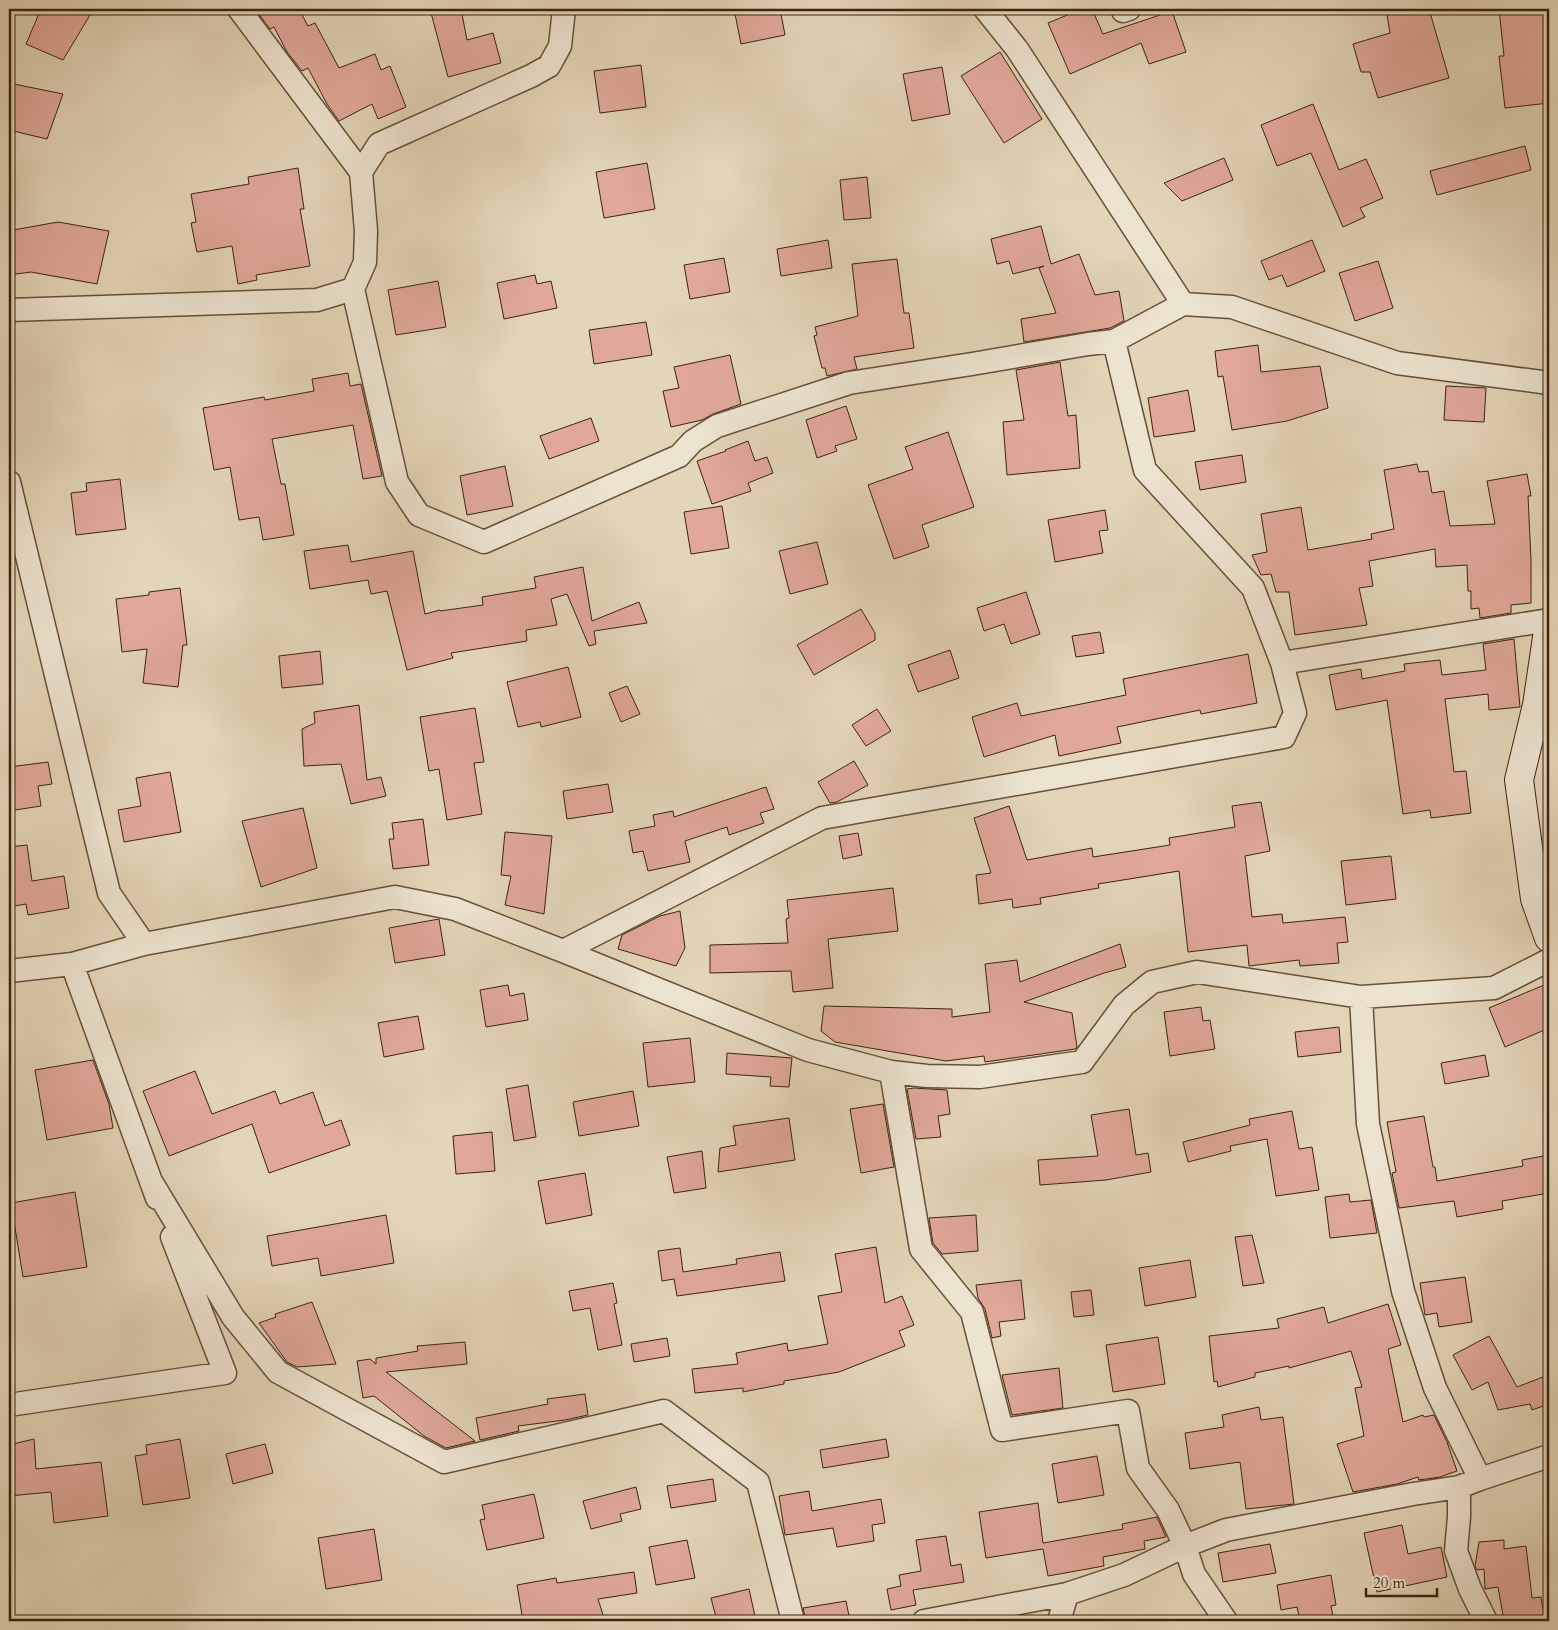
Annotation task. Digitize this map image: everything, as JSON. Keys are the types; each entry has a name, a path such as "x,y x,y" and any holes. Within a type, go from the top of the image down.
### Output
{"street":[{"path":"239,9 361,172 366,231 365,262 353,289 397,482 419,515 484,542 679,456 693,441 717,426 849,383 1114,341 1183,304 1232,307 1397,363 1549,383"},
{"path":"361,172 379,144 531,76 549,66 560,46 564,9"},
{"path":"985,9 1017,49 1183,304"},
{"path":"9,310 317,300 353,289"},
{"path":"563,951 822,818 1284,737 1295,713 1282,663 1253,588 1145,470 1114,341"},
{"path":"9,482 109,893 144,944"},
{"path":"1282,663 1549,620"},
{"path":"1549,624 1537,705 1519,780 1535,899 1549,938"},
{"path":"9,971 72,964 144,944 395,897 455,909 808,1050 892,1072 927,1076 980,1077 1082,1062 1124,1005 1152,982 1197,972 1361,997 1494,988 1549,960"},
{"path":"9,1405 225,1373 152,1184 72,964"},
{"path":"1361,997 1368,1124 1403,1291 1435,1388 1480,1478"},
{"path":"892,1072 921,1249 972,1312 1002,1430 1128,1411 1138,1468 1168,1510 1185,1546 1194,1574 1226,1621"},
{"path":"152,1184 233,1317 278,1372 444,1462 664,1411 758,1482 793,1621"},
{"path":"924,1621 1067,1594 1124,1575 1185,1546 1226,1530 1459,1487 1480,1478 1549,1456"},
{"path":"1459,1487 1456,1551 1470,1589 1486,1621"},
{"path":"1059,1621 1067,1594"}],"building":[{"path":"41,9 76,9 90,15 63,60 26,44"},
{"path":"255,9 310,9 301,13 308,26 315,23 339,68 375,54 381,70 390,66 406,107 378,119 372,104 339,121 327,104 308,68 302,71 287,52 274,27 270,29"},
{"path":"430,9 461,9 467,40 493,33 501,63 448,77"},
{"path":"734,9 780,9 785,35 741,44"},
{"path":"1082,9 1092,9 1103,34 1172,11 1186,52 1149,64 1141,43 1070,74 1048,23"},
{"path":"1386,9 1429,9 1449,78 1378,98 1370,72 1361,72 1353,44 1390,33"},
{"path":"1499,9 1546,9 1549,39 1549,48 1547,48 1549,103 1505,108 1499,56 1504,56"},
{"path":"1000,52 1042,119 1004,143 961,76"},
{"path":"641,65 646,107 600,113 594,71"},
{"path":"942,67 950,114 912,121 903,74"},
{"path":"9,83 63,94 47,139 9,130"},
{"path":"1313,104 1339,170 1366,159 1383,198 1360,208 1365,217 1343,227 1311,153 1277,166 1261,125"},
{"path":"1525,146 1531,170 1437,195 1430,171"},
{"path":"1224,158 1233,180 1182,201 1164,183"},
{"path":"647,163 655,209 604,218 596,172"},
{"path":"298,168 304,209 300,209 310,266 256,275 257,280 238,284 232,246 197,252 191,223 196,222 191,194 249,184 248,177"},
{"path":"867,177 871,218 844,220 840,180"},
{"path":"58,222 109,231 97,284 31,272 9,275 9,242 12,241 13,230"},
{"path":"1041,226 1051,264 1079,254 1095,295 1119,291 1124,321 1110,328 1024,342 1021,319 1056,313 1039,268 1044,266 1013,274 1009,261 997,264 991,239"},
{"path":"828,240 832,268 781,276 777,249"},
{"path":"1312,240 1325,271 1287,287 1282,275 1269,280 1261,261"},
{"path":"724,258 730,292 690,299 684,265"},
{"path":"897,259 904,313 909,313 914,348 854,357 857,369 827,376 825,368 822,368 814,336 817,335 815,327 858,316 852,264"},
{"path":"1378,261 1393,308 1355,321 1339,273"},
{"path":"535,275 537,284 551,281 557,308 504,319 497,283"},
{"path":"438,281 446,327 396,335 388,290"},
{"path":"646,322 652,355 594,364 589,330"},
{"path":"1258,345 1261,372 1320,366 1328,408 1287,421 1232,430 1223,376 1218,377 1215,351"},
{"path":"730,355 741,404 702,420 671,427 663,391 679,388 674,367"},
{"path":"1060,362 1068,416 1076,415 1080,468 1007,475 1003,422 1024,420 1016,370"},
{"path":"348,373 350,386 361,384 382,476 363,479 353,425 272,439 281,484 285,484 294,535 263,540 259,517 239,520 230,467 214,470 203,408 264,397 265,400 314,391 312,379"},
{"path":"1446,386 1486,388 1484,422 1444,420"},
{"path":"1188,390 1195,431 1154,437 1148,398"},
{"path":"846,406 857,439 835,446 837,451 817,458 806,420"},
{"path":"591,418 599,441 549,459 540,436"},
{"path":"948,432 974,507 922,525 929,547 894,559 868,485 913,469 905,447"},
{"path":"748,441 755,461 767,457 773,473 748,483 751,491 712,504 697,461"},
{"path":"1242,455 1246,482 1200,490 1195,462"},
{"path":"1417,464 1419,472 1428,471 1432,493 1444,491 1450,526 1495,524 1487,481 1527,474 1531,496 1528,496 1531,603 1511,605 1511,613 1480,618 1479,608 1471,609 1471,591 1468,591 1467,565 1436,567 1435,549 1369,561 1373,586 1359,588 1367,625 1295,635 1289,592 1276,592 1271,574 1261,575 1252,555 1267,552 1261,514 1301,507 1308,550 1372,539 1371,534 1394,529 1384,470"},
{"path":"505,466 513,506 467,515 460,476"},
{"path":"120,479 126,529 76,535 71,493 87,491 86,483"},
{"path":"722,506 729,548 691,554 684,512"},
{"path":"1105,510 1108,530 1099,531 1103,553 1055,562 1048,520"},
{"path":"817,542 828,584 790,594 779,551"},
{"path":"348,545 351,562 413,551 425,614 440,610 483,605 482,597 536,588 534,577 583,567 592,621 639,602 647,623 594,631 596,644 589,646 567,594 551,599 557,625 526,630 527,641 451,653 453,658 407,670 387,591 371,594 368,580 310,589 304,551"},
{"path":"180,588 187,645 183,645 178,687 143,683 147,649 122,652 116,599 149,595 149,592"},
{"path":"1026,592 1040,634 1011,644 1004,624 984,631 977,608"},
{"path":"861,609 875,633 875,640 814,675 797,645"},
{"path":"1100,632 1104,653 1076,657 1072,636"},
{"path":"1514,639 1520,707 1489,710 1488,694 1445,699 1454,772 1466,771 1471,813 1431,818 1430,810 1403,814 1387,700 1336,710 1329,675 1361,669 1362,679 1405,671 1404,664 1440,660 1442,675 1486,670 1483,644"},
{"path":"950,650 959,678 918,692 908,665"},
{"path":"320,651 323,684 282,688 279,656"},
{"path":"1248,654 1257,703 1201,714 1200,710 1117,727 1121,743 1059,756 1055,735 984,757 972,717 1017,703 1021,716 1126,695 1123,679"},
{"path":"568,667 581,717 541,727 540,722 518,727 507,682"},
{"path":"627,686 640,714 621,722 609,693"},
{"path":"359,705 367,780 381,777 386,796 351,804 341,764 304,766 302,729 315,723 314,712"},
{"path":"475,708 484,762 474,763 482,814 447,820 439,769 429,771 420,717"},
{"path":"877,709 891,731 866,746 852,725"},
{"path":"854,761 868,785 837,802 830,803 818,782"},
{"path":"48,762 52,784 38,786 41,806 9,811 9,767"},
{"path":"170,772 181,832 124,842 118,810 141,806 136,778"},
{"path":"608,784 613,812 567,819 563,791"},
{"path":"766,787 774,809 760,813 764,823 729,835 727,827 685,841 690,862 648,871 643,851 633,853 629,831 655,826 653,815 673,811 674,817"},
{"path":"1261,802 1270,851 1245,856 1252,917 1282,914 1283,923 1345,917 1348,942 1337,943 1339,963 1300,966 1299,960 1249,966 1247,945 1188,952 1179,871 1098,884 1099,888 1040,898 1041,904 1013,908 1012,899 979,904 976,875 991,873 974,818 1009,806 1027,860 1092,848 1093,857 1170,845 1169,838 1235,827 1232,806"},
{"path":"303,808 317,868 261,887 242,821"},
{"path":"423,819 429,865 393,869 389,839 394,839 392,823"},
{"path":"505,832 552,836 544,914 505,905 511,876 501,875"},
{"path":"858,833 862,855 843,859 839,836"},
{"path":"27,845 32,881 64,876 69,908 28,915 26,904 9,907 9,847"},
{"path":"1391,856 1396,899 1346,905 1341,861"},
{"path":"893,888 898,931 828,939 833,988 793,992 791,971 710,973 710,945 788,943 786,919 789,918 787,900"},
{"path":"680,911 685,948 676,966 618,949 622,935 660,916"},
{"path":"439,919 445,955 395,963 389,928"},
{"path":"1120,944 1126,967 1024,1002 1072,1013 1077,1047 1075,1049 985,1062 984,1056 946,1061 835,1042 821,1031 824,1006 952,1009 952,1017 990,1012 985,964 1017,960 1020,982"},
{"path":"1549,983 1549,1028 1505,1047 1489,1008"},
{"path":"508,985 510,996 524,993 528,1020 486,1027 480,990"},
{"path":"1201,1007 1203,1021 1210,1020 1215,1049 1170,1056 1164,1012"},
{"path":"418,1016 424,1049 384,1057 378,1023"},
{"path":"1339,1027 1341,1052 1298,1057 1295,1032"},
{"path":"690,1038 695,1082 648,1087 643,1043"},
{"path":"727,1053 792,1058 789,1087 770,1086 771,1077 726,1074"},
{"path":"1485,1055 1489,1076 1445,1084 1441,1063"},
{"path":"93,1060 109,1104 113,1128 47,1140 35,1070"},
{"path":"195,1071 212,1114 275,1091 280,1104 313,1092 325,1126 341,1120 350,1145 269,1173 252,1124 169,1156 143,1091"},
{"path":"528,1085 536,1137 514,1141 506,1089"},
{"path":"907,1089 947,1090 950,1114 938,1116 941,1137 916,1139"},
{"path":"633,1091 639,1126 579,1136 573,1102"},
{"path":"883,1104 894,1167 861,1173 850,1109"},
{"path":"1129,1109 1136,1155 1148,1153 1151,1172 1106,1180 1040,1185 1038,1160 1098,1156 1091,1115"},
{"path":"1292,1111 1299,1149 1312,1147 1319,1190 1276,1196 1267,1139 1230,1146 1231,1151 1188,1162 1183,1142 1250,1125 1249,1119"},
{"path":"1424,1116 1437,1181 1523,1166 1522,1160 1549,1155 1549,1193 1502,1201 1503,1209 1457,1217 1454,1201 1399,1208 1392,1173 1396,1172 1387,1122"},
{"path":"789,1118 795,1160 718,1172 720,1148 736,1145 733,1126"},
{"path":"492,1132 495,1171 456,1174 453,1136"},
{"path":"702,1151 706,1188 674,1193 667,1157"},
{"path":"585,1173 592,1215 546,1224 538,1181"},
{"path":"75,1192 87,1267 23,1277 11,1203"},
{"path":"1349,1194 1350,1202 1371,1200 1377,1233 1330,1238 1325,1197"},
{"path":"386,1215 394,1263 321,1276 318,1258 272,1266 267,1236"},
{"path":"976,1215 978,1251 942,1254 933,1243 929,1218"},
{"path":"1252,1235 1264,1283 1243,1286 1235,1237"},
{"path":"876,1247 885,1303 902,1296 914,1325 899,1331 905,1346 839,1372 784,1381 784,1384 743,1392 743,1388 695,1393 692,1369 738,1364 736,1353 787,1343 788,1351 828,1344 818,1296 842,1292 835,1254"},
{"path":"680,1248 683,1272 737,1264 736,1259 780,1252 785,1281 677,1296 674,1279 662,1281 658,1251"},
{"path":"1190,1260 1196,1297 1145,1306 1139,1268"},
{"path":"1465,1277 1472,1322 1439,1327 1437,1313 1425,1315 1420,1283"},
{"path":"1021,1280 1025,1319 999,1322 1001,1336 992,1338 985,1309 978,1298 976,1285"},
{"path":"613,1283 617,1303 614,1304 622,1345 598,1350 590,1308 573,1311 569,1291"},
{"path":"1091,1290 1094,1315 1074,1317 1071,1292"},
{"path":"312,1302 336,1364 297,1367 287,1362 259,1323 276,1317 275,1314"},
{"path":"1388,1304 1401,1345 1388,1349 1403,1422 1423,1415 1424,1417 1434,1415 1447,1442 1457,1471 1440,1477 1419,1480 1418,1477 1397,1484 1353,1492 1337,1444 1364,1436 1355,1388 1362,1387 1351,1351 1289,1368 1289,1366 1255,1373 1255,1377 1218,1387 1217,1381 1214,1382 1209,1336 1279,1328 1277,1319 1324,1307 1328,1323"},
{"path":"1489,1336 1517,1387 1543,1377 1549,1395 1549,1404 1532,1410 1530,1404 1498,1410 1488,1382 1472,1390 1453,1355"},
{"path":"1158,1337 1165,1384 1113,1392 1106,1345"},
{"path":"667,1338 670,1356 634,1362 631,1344"},
{"path":"465,1342 467,1364 386,1372 475,1441 446,1448 424,1436 374,1396 363,1398 357,1361 370,1359 376,1364 376,1358 418,1351 417,1346"},
{"path":"1059,1368 1063,1408 1012,1415 1002,1375"},
{"path":"585,1394 588,1415 518,1426 519,1431 480,1440 476,1418 548,1404 547,1399"},
{"path":"1259,1407 1261,1420 1283,1417 1294,1504 1246,1509 1240,1462 1190,1469 1185,1433 1224,1427 1222,1415"},
{"path":"34,1439 36,1469 101,1462 108,1516 54,1523 51,1492 9,1496 9,1445"},
{"path":"180,1439 190,1498 143,1505 135,1456 147,1454 146,1445"},
{"path":"886,1439 889,1457 823,1468 820,1450"},
{"path":"265,1444 273,1473 233,1484 226,1454"},
{"path":"1097,1456 1104,1495 1058,1503 1052,1464"},
{"path":"713,1479 716,1501 671,1508 667,1486"},
{"path":"636,1487 641,1509 620,1514 622,1521 591,1529 583,1501"},
{"path":"809,1491 812,1511 881,1499 885,1523 872,1525 874,1541 837,1547 833,1528 785,1535 779,1496"},
{"path":"534,1494 544,1538 487,1550 480,1520 485,1519 482,1505"},
{"path":"1038,1503 1043,1543 1123,1529 1122,1524 1157,1517 1166,1537 1144,1541 1145,1549 1103,1557 1104,1566 1048,1576 1043,1549 986,1558 979,1512"},
{"path":"1402,1525 1408,1554 1441,1547 1447,1577 1377,1592 1364,1533"},
{"path":"374,1529 382,1580 326,1589 318,1538"},
{"path":"946,1536 951,1566 961,1564 964,1582 913,1590 916,1605 891,1610 887,1589 901,1586 899,1575 921,1571 916,1540"},
{"path":"687,1540 695,1578 656,1585 649,1547"},
{"path":"1504,1540 1504,1549 1526,1546 1532,1598 1541,1597 1545,1621 1504,1621 1498,1587 1485,1589 1484,1569 1477,1570 1475,1566 1479,1542"},
{"path":"1270,1544 1276,1573 1223,1582 1218,1553"},
{"path":"634,1572 637,1593 598,1599 605,1621 523,1621 517,1585 556,1578 557,1583"},
{"path":"1331,1575 1336,1605 1331,1606 1334,1621 1300,1621 1297,1607 1281,1610 1277,1585"},
{"path":"749,1589 756,1621 717,1621 711,1598"},
{"path":"846,1601 850,1621 806,1621 803,1608"}]}
